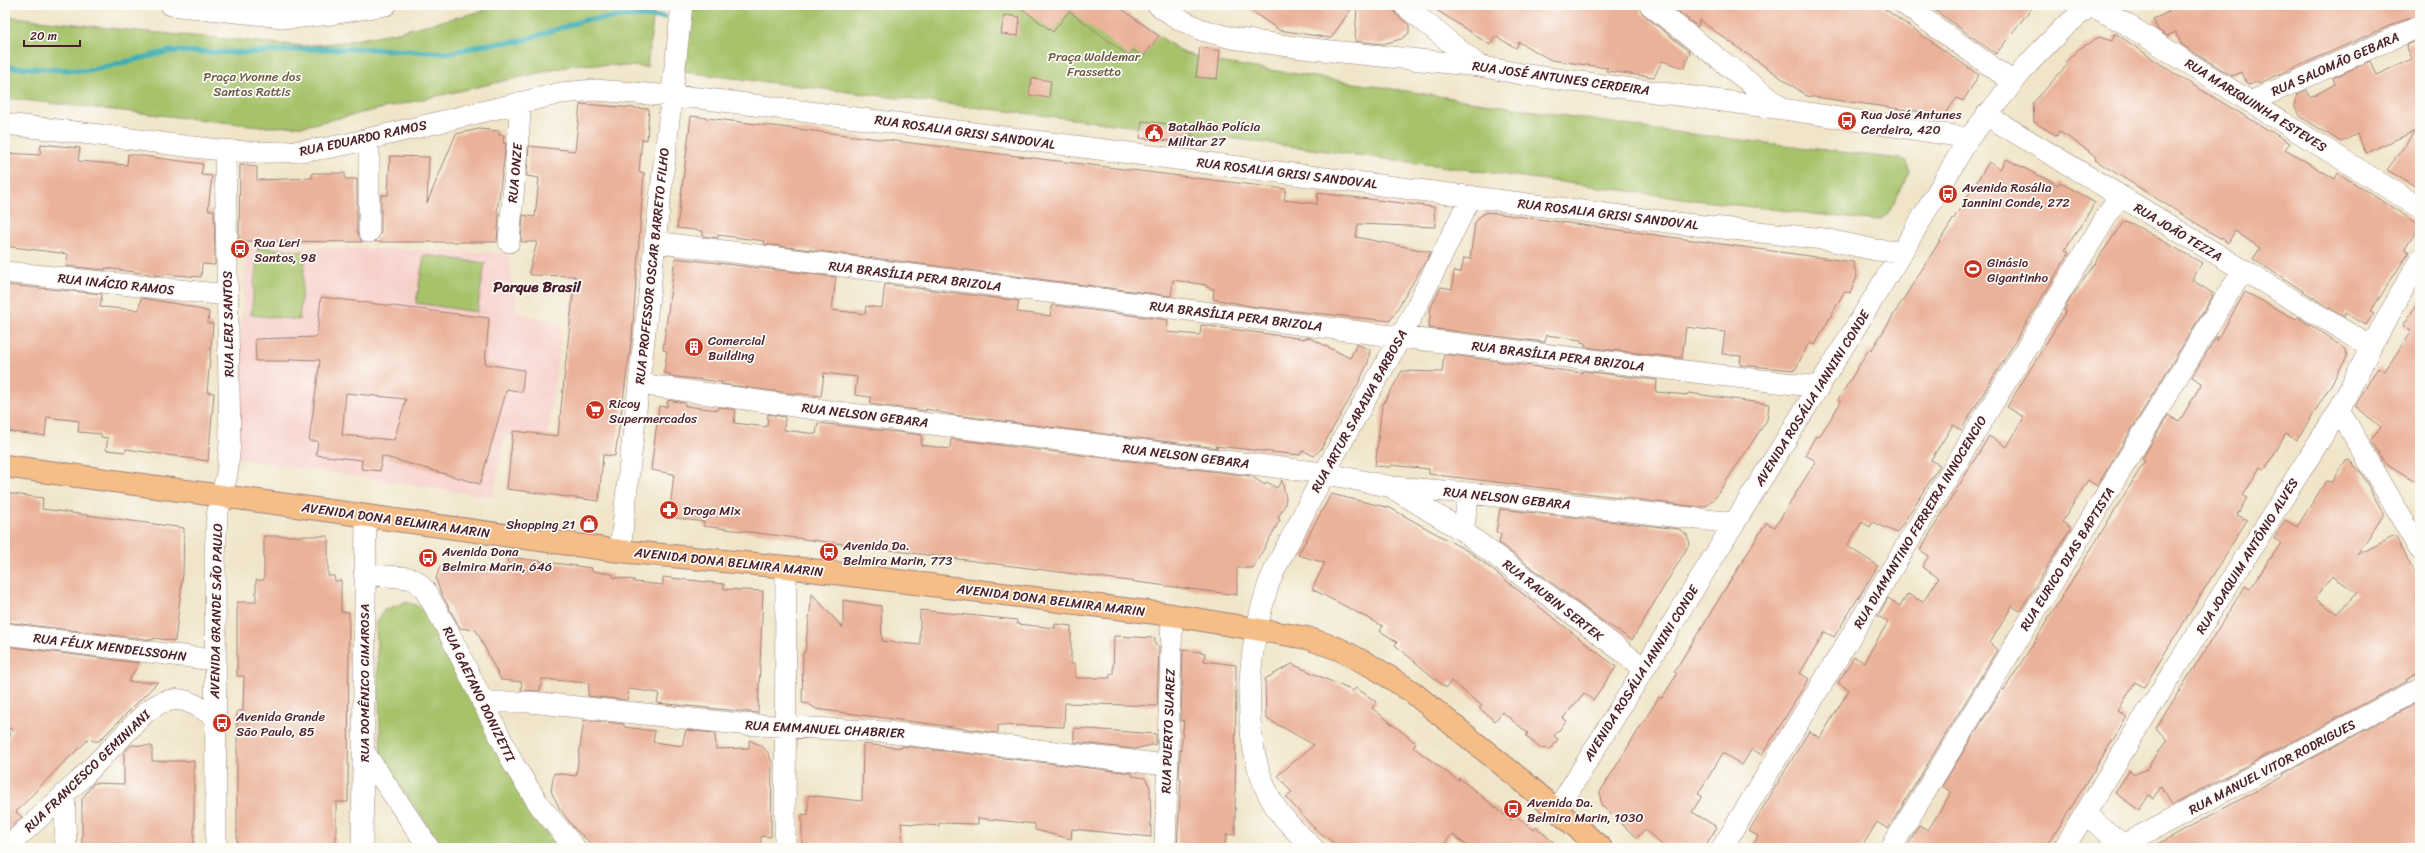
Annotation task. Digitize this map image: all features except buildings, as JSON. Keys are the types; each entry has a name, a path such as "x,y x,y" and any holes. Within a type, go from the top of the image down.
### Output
{"main road":[{"name":"AVENIDA DONA BELMIRA MARIN","path":"5,466 222,496 366,518 620,551 786,567 1172,614 1307,638 1339,649 1375,668 1438,711 1601,848"}],"street":[{"path":"171,5 292,18 332,14 386,5"},
{"name":"RUA PROFESSOR OSCAR BARRETO FILHO","path":"620,551 682,5"},
{"name":"RUA JOSÉ ANTUNES CERDEIRA","path":"1158,5 1179,19 1202,30 1232,38 1302,48 1479,66 1527,75 1783,109 1970,138"},
{"path":"1404,5 1479,66"},
{"path":"1650,5 1783,109"},
{"path":"1905,5 2013,82"},
{"name":"AVENIDA ROSÁLIA IANNINI CONDE","path":"1557,810 1902,252 1970,138 1986,114 2013,82 2063,28 2091,5"},
{"name":"RUA MARIQUINHA ESTEVES","path":"2091,5 2126,24 2420,208"},
{"name":"RUA SALOMÃO GEBARA","path":"2250,102 2420,26"},
{"name":"RUA EDUARDO RAMOS","path":"5,124 225,151 279,154 309,152 369,140 561,93 595,90 671,95"},
{"name":"RUA ROSALIA GRISI SANDOVAL","path":"671,95 1676,223 1824,239 1876,250 1902,252"},
{"name":"RUA ONZE","path":"509,242 521,103"},
{"name":"RUA JOÃO TEZZA","path":"1986,114 2242,271 2371,347"},
{"path":"369,140 369,232"},
{"name":"RUA LERI SANTOS","path":"222,496 227,474 230,443 225,151"},
{"name":"RUA ARTUR SARAIVA BARBOSA","path":"1313,848 1277,810 1265,786 1254,753 1250,707 1252,657 1256,630 1268,584 1323,473 1400,338 1471,196"},
{"name":"RUA DIAMANTINO FERREIRA INNOCENCIO","path":"1722,848 2119,196"},
{"name":"RUA BRASÍLIA PERA BRIZOLA","path":"654,242 1400,338 1819,387"},
{"name":"RUA JOAQUIM ANTÔNIO ALVES","path":"2064,848 2339,410 2371,347 2420,259"},
{"name":"RUA EURICO DIAS BAPTISTA","path":"1892,848 2242,271"},
{"name":"RUA INÁCIO RAMOS","path":"5,272 227,295"},
{"name":"RUA NELSON GEBARA","path":"639,384 842,413 1323,473 1392,487 1469,493 1734,523"},
{"path":"2339,410 2420,550"},
{"name":"RUA RAUBIN SERTEK","path":"1392,487 1463,532 1644,668"},
{"path":"1463,532 1469,493"},
{"name":"AVENIDA GRANDE SÃO PAULO","path":"216,848 214,660 217,516 222,496"},
{"name":"RUA DOMÊNICO CIMAROSA","path":"362,848 364,574 366,518"},
{"path":"785,848 784,726 786,567"},
{"name":"RUA GAETANO DONIZETTI","path":"364,574 409,578 422,586 446,627 514,764 540,806 575,848"},
{"name":"RUA PUERTO SUAREZ","path":"1165,848 1166,765 1172,614"},
{"name":"RUA FÉLIX MENDELSSOHN","path":"5,634 214,660"},
{"name":"RUA MANUEL VITOR RODRIGUES","path":"2085,814 2120,846 2420,688"},
{"name":"RUA FRANCESCO GEMINIANI","path":"6,848 64,794 146,712 159,703 173,698 184,699 215,717"},
{"name":"RUA EMMANUEL CHABRIER","path":"482,702 530,702 740,724 828,727 944,737 1166,765"},
{"path":"363,750 429,848"},
{"path":"64,794 66,848"}],"shaded area":[{"path":"246,245 508,253 517,312 562,324 548,438 505,436 493,497 235,458"}],"green space":[{"name":"Praça Yvonne dos Santos Rattis","path":"507,5 655,5 647,67 579,64 304,126 268,127 5,98 5,16 126,30 304,46 344,42 397,32"},
{"name":"Praça Waldemar Frassetto","path":"692,5 1114,5 1184,53 1218,62 1658,130 1900,159 1907,161 1910,172 1888,214 1879,220 1857,219 1719,203 1213,136 683,72"},
{"path":"258,247 306,252 299,320 251,315"},
{"path":"424,255 485,263 477,312 416,303"},
{"path":"405,602 413,604 425,612 430,619 551,840 557,848 444,848 387,768 381,755 376,623 384,610"}],"waterway":[{"path":"5,67 89,71 170,51 244,53 309,49 370,49 450,53 482,45 521,41 585,20 636,16 664,17"}],"place":[{"name":"Rua José Antunes Cerdeira, 420","path":"1847,121"},
{"name":"Batalhão Polícia Militar 27","path":"1154,133"},
{"name":"Avenida Rosália Iannini Conde, 272","path":"1948,194"},
{"name":"Rua Leri Santos, 98","path":"240,249"},
{"name":"Ginásio Gigantinho","path":"1973,269"},
{"name":"Comercial Building","path":"694,347"},
{"name":"Ricoy Supermercados","path":"595,410"},
{"name":"Droga Mix","path":"669,510"},
{"name":"Shopping 21","path":"589,524"},
{"name":"Avenida Da. Belmira Marin, 773","path":"829,552"},
{"name":"Avenida Dona Belmira Marin, 646","path":"428,558"},
{"name":"Avenida Grande São Paulo, 85","path":"222,723"},
{"name":"Avenida Da. Belmira Marin, 1030","path":"1513,809"}],"district":[{"name":"Parque Brasil","path":"537,287"}]}
